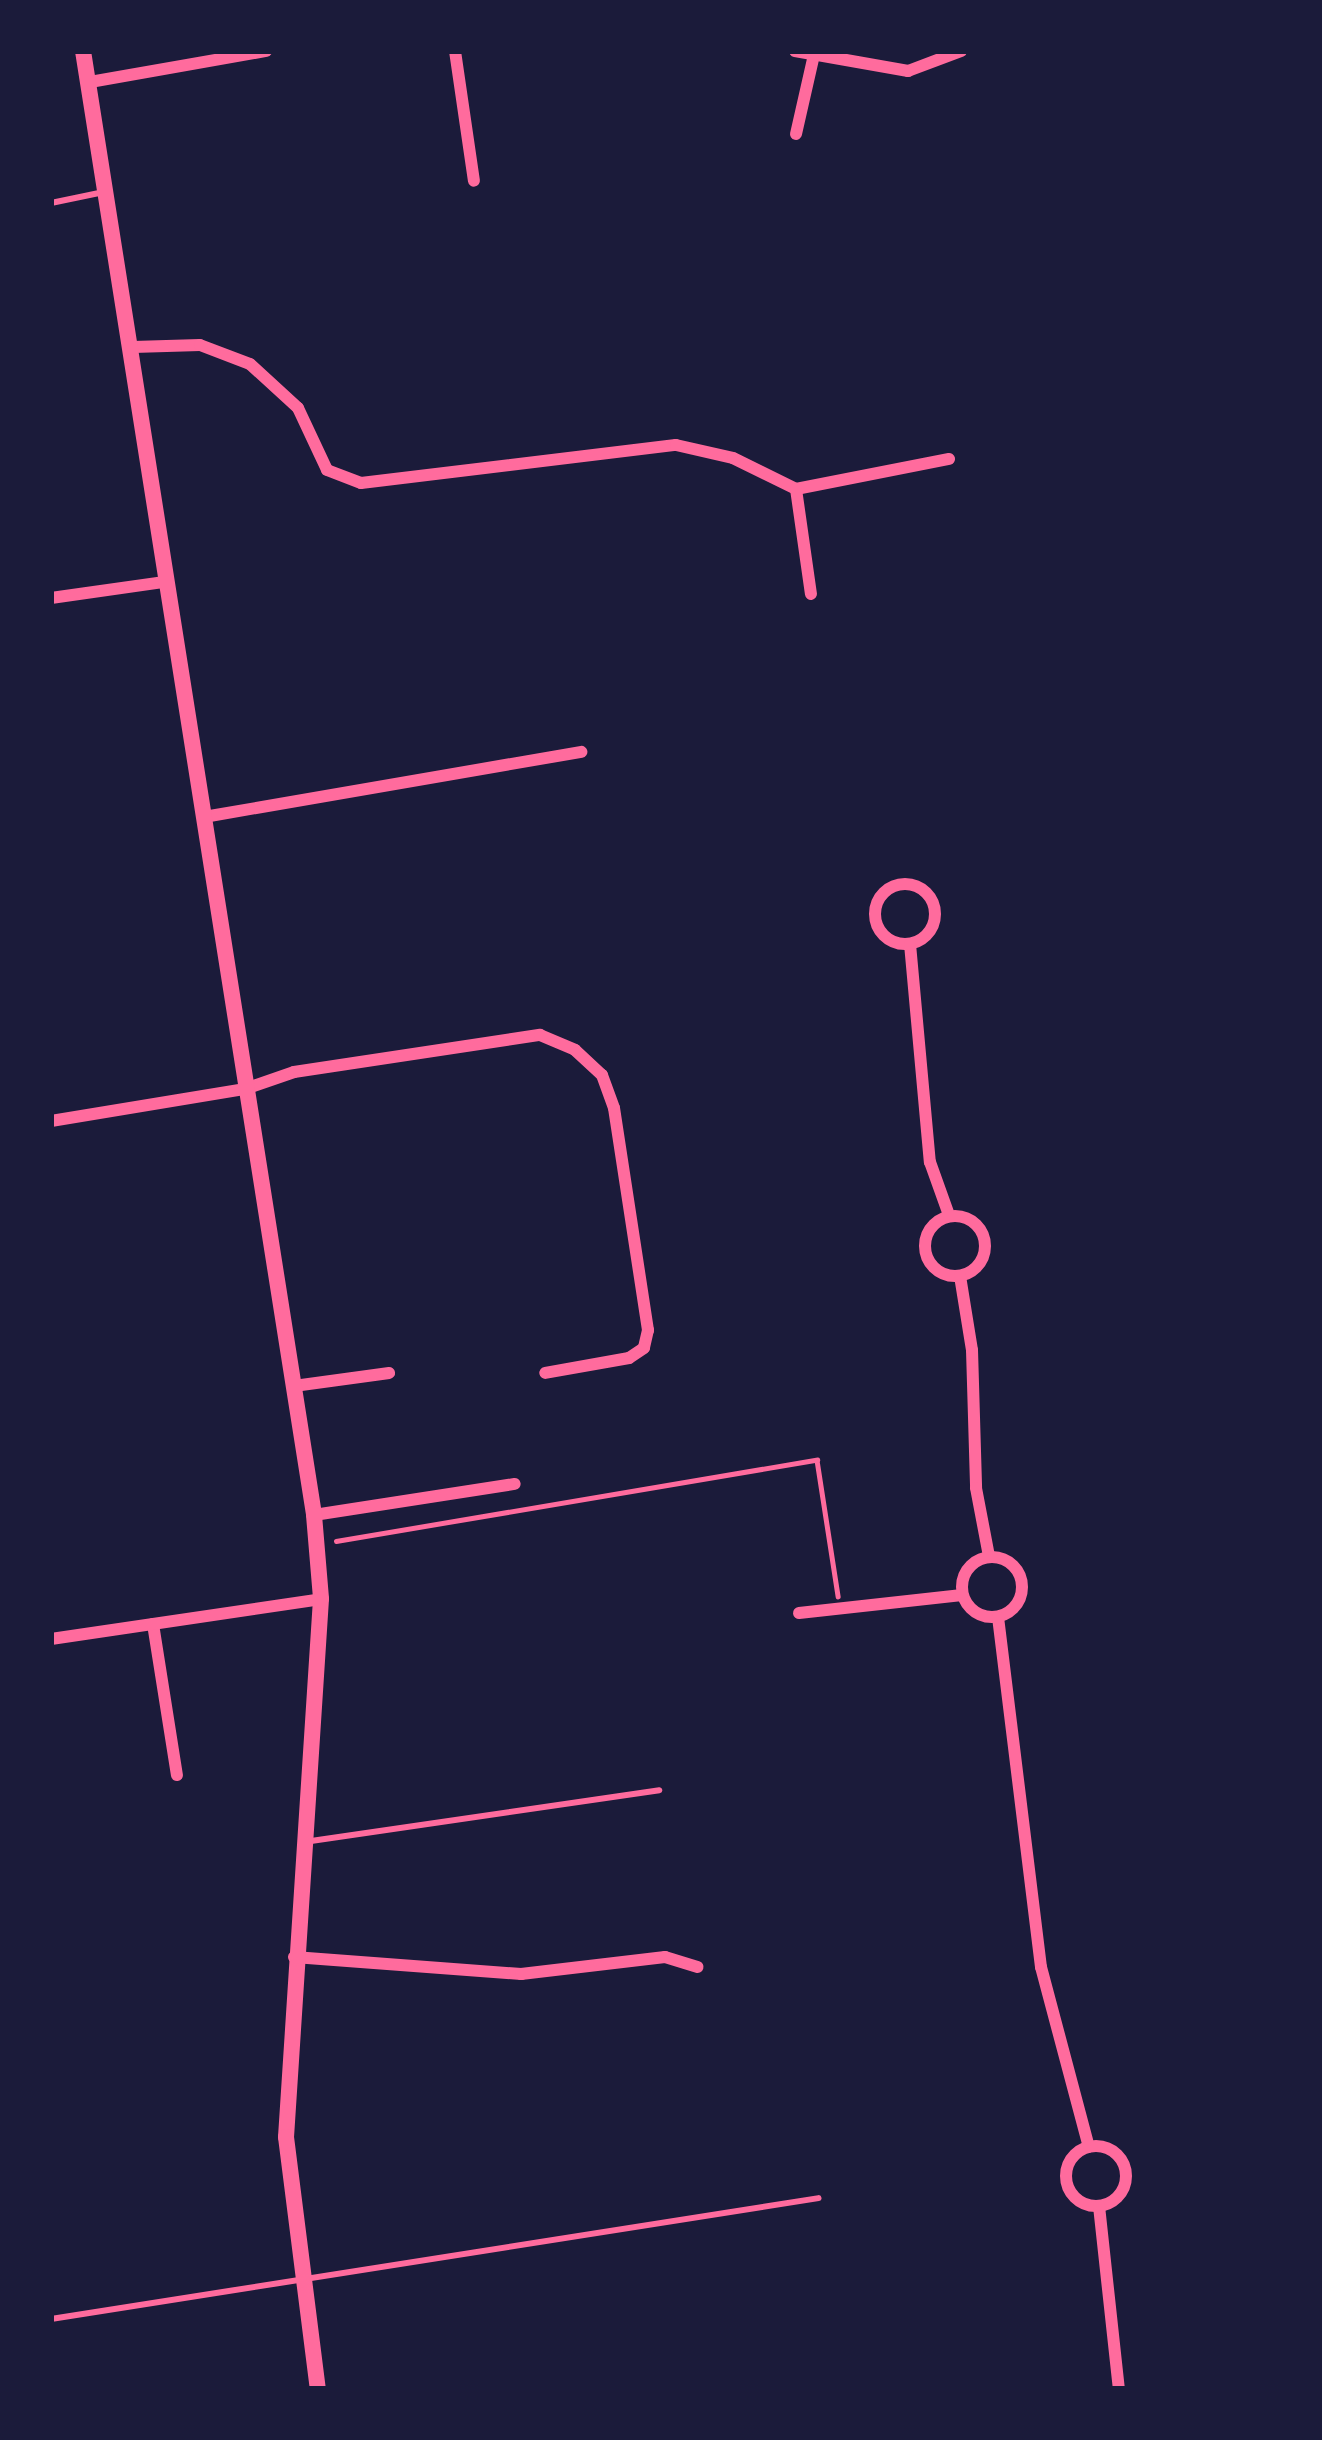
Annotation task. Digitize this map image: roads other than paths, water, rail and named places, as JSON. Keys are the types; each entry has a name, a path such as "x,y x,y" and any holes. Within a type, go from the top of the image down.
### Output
{"street":[{"path":"83,51 317,1544 321,1599 292,1957 286,2138 298,2278 318,2389"},
{"path":"90,82 266,51"},
{"path":"455,51 474,181"},
{"path":"795,51 813,58 908,70 961,51"},
{"path":"796,134 813,58"},
{"path":"133,347 200,345 250,364 298,408 327,470 361,483 676,445 734,458 796,488 949,459"},
{"path":"796,488 811,594"},
{"path":"51,598 163,582"},
{"path":"204,817 581,752"},
{"path":"896,885 915,885 935,907 928,935 910,944 883,934 875,916 880,898 896,885"},
{"path":"910,944 930,1162 949,1215"},
{"path":"51,1121 245,1089 294,1072 540,1035 575,1050 602,1075 614,1108 648,1330 644,1348 629,1358 545,1373"},
{"path":"949,1215 970,1220 983,1236 978,1265 960,1276 942,1273 925,1251 928,1233 949,1215"},
{"path":"960,1276 972,1349 976,1488 989,1556"},
{"path":"294,1386 389,1372"},
{"path":"314,1515 515,1484"},
{"path":"962,1595 965,1574 989,1556"},
{"path":"962,1595 980,1615 998,1617 1016,1606 1023,1588 1016,1569 989,1556"},
{"path":"800,1613 841,1613 962,1595"},
{"path":"51,1640 321,1599"},
{"path":"998,1617 1041,1967 1089,2147"},
{"path":"153,1624 177,1775"},
{"path":"292,1957 521,1974 665,1957 698,1966"},
{"path":"1089,2147 1117,2154 1126,2172 1117,2198 1099,2206 1080,2202 1067,2186 1072,2158 1089,2147"},
{"path":"1099,2206 1119,2389"}],"lane":[{"path":"51,203 107,192"},
{"path":"302,1843 659,1790"},
{"path":"51,2318 819,2198"}]}
